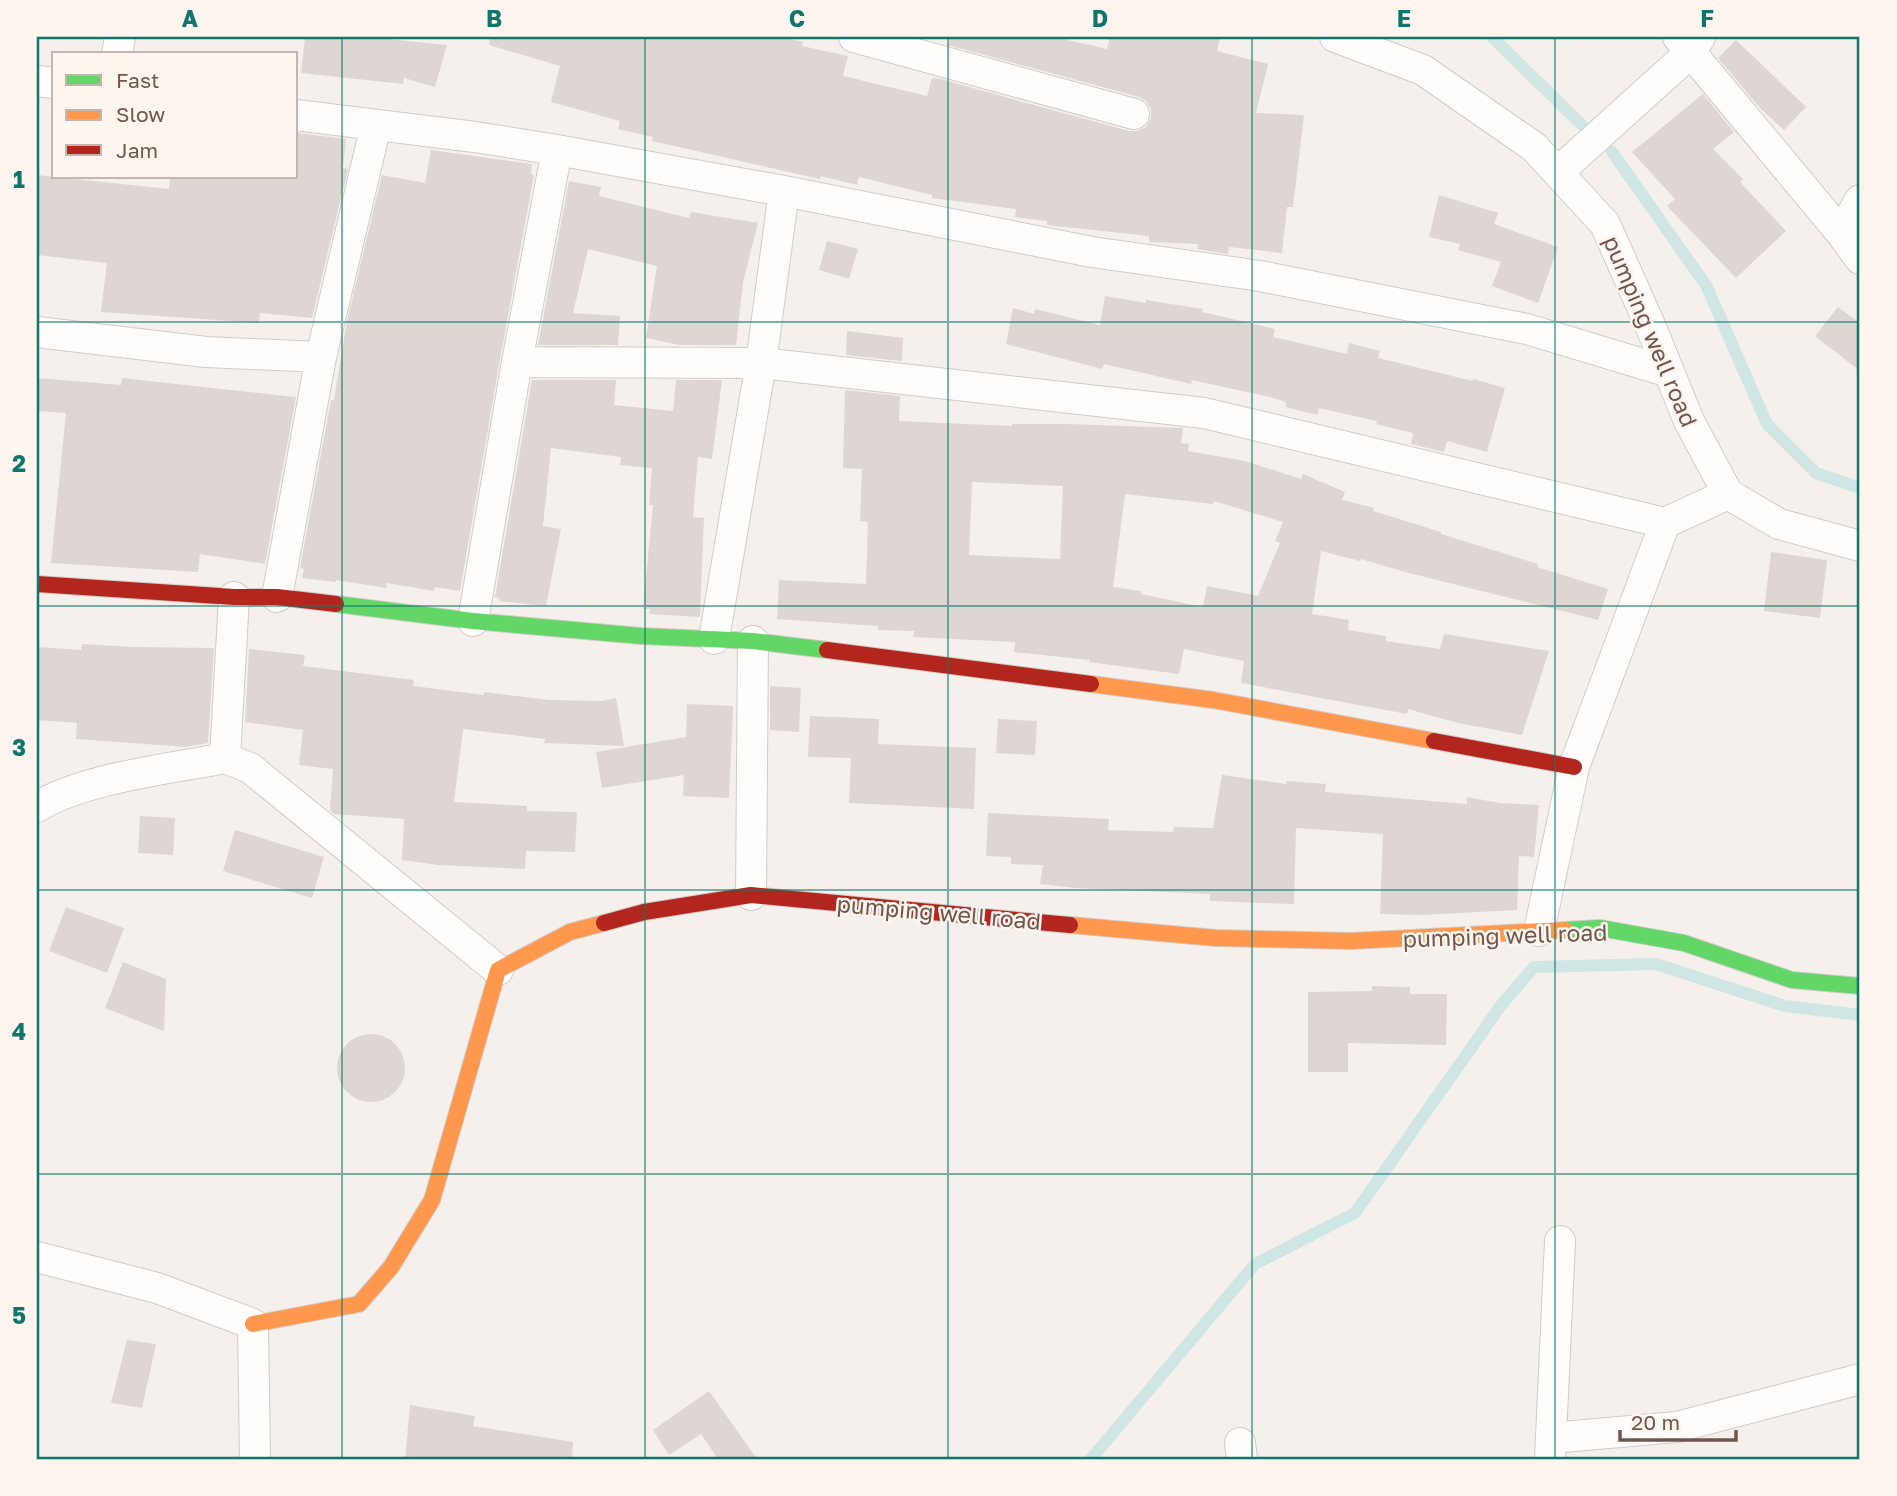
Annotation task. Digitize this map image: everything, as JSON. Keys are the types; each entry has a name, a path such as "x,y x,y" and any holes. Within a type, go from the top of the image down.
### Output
{"street":[{"path":"854,37 1133,114"},
{"name":"pumping well road","path":"1335,37 1423,70 1534,147 1605,224 1689,421 1728,494"},
{"path":"1558,172 1689,42 1860,259"},
{"path":"298,115 557,150 784,191 1092,252 1260,276 1527,329 1669,372"},
{"path":"277,597 321,357 376,125"},
{"path":"473,621 517,362 557,150"},
{"path":"714,639 761,363 784,191"},
{"path":"1841,233 1860,200"},
{"path":"37,332 206,352 321,357"},
{"path":"517,362 761,363 1204,413 1665,523 1728,494 1779,524 1860,546"},
{"path":"1539,931 1574,766 1665,523"},
{"path":"37,584 234,597 277,597 473,621 640,636 753,642 1213,700 1574,766"},
{"path":"225,758 234,597"},
{"path":"751,895 753,642"},
{"path":"37,807 57,794 124,777 225,758 250,768 498,970 432,1200 391,1267 359,1304 253,1324 157,1288 37,1257"},
{"name":"pumping well road","path":"498,970 570,932 644,912 751,895 1216,937 1351,941 1600,928 1684,943 1792,980 1860,986"},
{"path":"1560,1241 1551,1449 1677,1427 1860,1379"},
{"path":"253,1324 256,1459"}],"building":[{"path":"305,37 368,37 447,45 435,87 404,78 403,84 301,73"},
{"path":"490,37 782,37 803,42 802,46 848,56 843,76 927,96 932,78 940,79 1129,131 1138,131 1146,127 1151,118 1151,109 1146,101 1139,97 948,45 950,37 1055,37 1107,49 1110,37 1220,37 1217,51 1268,64 1256,113 1304,115 1293,207 1287,207 1282,253 1229,247 1228,254 1197,249 1198,244 1149,242 1149,236 1047,225 1047,221 1015,217 1016,209 932,198 932,195 859,177 857,185 821,176 820,179 652,141 653,137 618,129 620,121 551,102 560,66 489,45"},
{"path":"1736,40 1806,107 1784,130 1761,109 1718,58"},
{"path":"1703,94 1734,132 1713,149 1743,179 1740,182 1786,231 1736,278 1667,206 1675,199 1632,152"},
{"path":"298,133 346,139 343,168 348,169 312,318 260,313 259,323 101,312 107,263 37,255 37,175 169,189 170,178 298,178"},
{"path":"431,150 532,164 531,174 534,175 460,591 435,587 434,591 387,583 386,588 302,578 304,569 300,568 331,400 334,400 347,321 382,175 425,183"},
{"path":"569,181 601,187 599,196 689,218 691,212 758,223 743,282 736,345 680,345 646,338 657,266 588,249 573,313 620,316 618,345 538,345"},
{"path":"1439,195 1498,213 1494,224 1558,247 1538,303 1492,286 1501,262 1458,250 1460,244 1429,237"},
{"path":"827,241 858,249 849,279 819,270"},
{"path":"1105,296 1203,309 1202,312 1275,329 1273,337 1347,354 1349,343 1380,351 1378,358 1505,388 1487,452 1447,441 1444,452 1411,444 1413,433 1376,424 1377,421 1319,408 1318,415 1286,407 1286,402 1270,397 1192,380 1191,384 1104,364 1102,369 1006,344 1013,308 1034,314 1035,309 1100,325"},
{"path":"1838,307 1860,323 1860,371 1815,336"},
{"path":"847,331 903,338 902,361 846,355"},
{"path":"37,378 121,385 122,378 296,397 265,564 200,554 198,572 51,563 66,413 37,411"},
{"path":"532,380 616,380 614,405 673,411 676,380 722,380 712,459 698,457 693,517 704,518 700,617 649,614 650,609 643,609 653,505 649,505 652,468 620,465 621,457 551,448 543,526 561,529 546,606 499,601 500,598 495,597"},
{"path":"845,390 900,396 899,421 1012,426 1066,424 1183,428 1181,443 1189,444 1188,451 1245,461 1301,479 1303,474 1345,492 1342,500 1374,508 1373,511 1608,589 1598,620 1321,551 1312,614 1349,620 1348,630 1386,636 1386,641 1440,649 1444,634 1549,651 1522,735 1458,723 1408,709 1407,714 1241,683 1244,661 1184,649 1179,674 1089,662 1090,660 1014,652 1015,642 913,637 914,631 878,630 878,626 777,619 779,580 866,584 868,522 860,521 862,469 843,468","holes":["972,482 1063,486 1060,559 969,555","1125,494 1213,504 1214,501 1283,522 1275,541 1280,543 1258,596 1207,586 1203,607 1141,594 1141,591 1113,587"]},
{"path":"1771,552 1827,560 1820,618 1764,611"},
{"path":"82,644 214,648 208,743 187,747 76,739 77,723 37,720 37,647 81,650"},
{"path":"249,649 305,655 303,666 414,680 413,686 550,700 602,701 616,698 624,746 544,743 545,739 463,729 454,802 527,806 527,811 577,812 575,852 526,851 525,869 438,865 402,860 404,819 334,814 330,810 333,769 299,765 303,730 245,722"},
{"path":"770,686 801,688 799,732 770,730"},
{"path":"687,704 733,706 729,798 683,796 684,775 602,788 596,752 686,737"},
{"path":"810,716 879,719 878,744 976,748 974,809 849,803 851,758 808,757"},
{"path":"998,719 1037,721 1035,755 996,753"},
{"path":"1222,775 1286,784 1286,781 1326,784 1325,792 1467,804 1467,797 1500,803 1539,805 1534,857 1519,856 1517,910 1422,915 1380,914 1383,834 1296,828 1294,904 1210,901 1210,894 1040,884 1043,865 1011,864 1011,857 986,856 988,813 1109,819 1108,830 1173,832 1174,827 1213,828"},
{"path":"140,816 175,818 173,855 138,853"},
{"path":"235,830 324,857 312,898 223,871"},
{"path":"66,907 124,928 107,973 49,951"},
{"path":"123,962 166,979 164,1031 105,1008"},
{"path":"1372,986 1410,987 1410,994 1447,994 1446,1045 1348,1043 1348,1072 1308,1072 1308,992 1372,991"},
{"path":"371,1034 384,1037 395,1044 402,1055 405,1068 402,1081 395,1092 384,1099 371,1102 358,1099 347,1092 340,1081 337,1068 340,1055 347,1044 358,1037"},
{"path":"127,1340 156,1344 142,1408 111,1403"},
{"path":"709,1391 757,1459 718,1459 701,1434 669,1455 653,1430"},
{"path":"410,1405 475,1416 473,1426 573,1442 572,1459 405,1459"}],"waterway":[{"path":"1492,37 1582,125"},
{"path":"1612,152 1706,285 1767,424 1816,473 1860,488"},
{"path":"1091,1459 1255,1264 1355,1213 1502,1004 1534,967 1656,964 1785,1006 1860,1015"}],"traffic: fast":[{"path":"336,604 473,621 641,636 753,641 827,650"},
{"path":"1565,930 1600,928 1684,943 1792,980 1860,986"}],"traffic: slow":[{"path":"1091,684 1213,700 1434,741"},
{"path":"253,1324 359,1304 391,1267 432,1200 498,970 570,932 604,923"},
{"path":"1070,925 1216,938 1351,941 1565,930"}],"traffic: jam":[{"path":"37,584 234,597 277,597 336,604"},
{"path":"827,650 1091,684"},
{"path":"1434,741 1574,767"},
{"path":"604,923 644,912 751,895 1070,925"}]}
